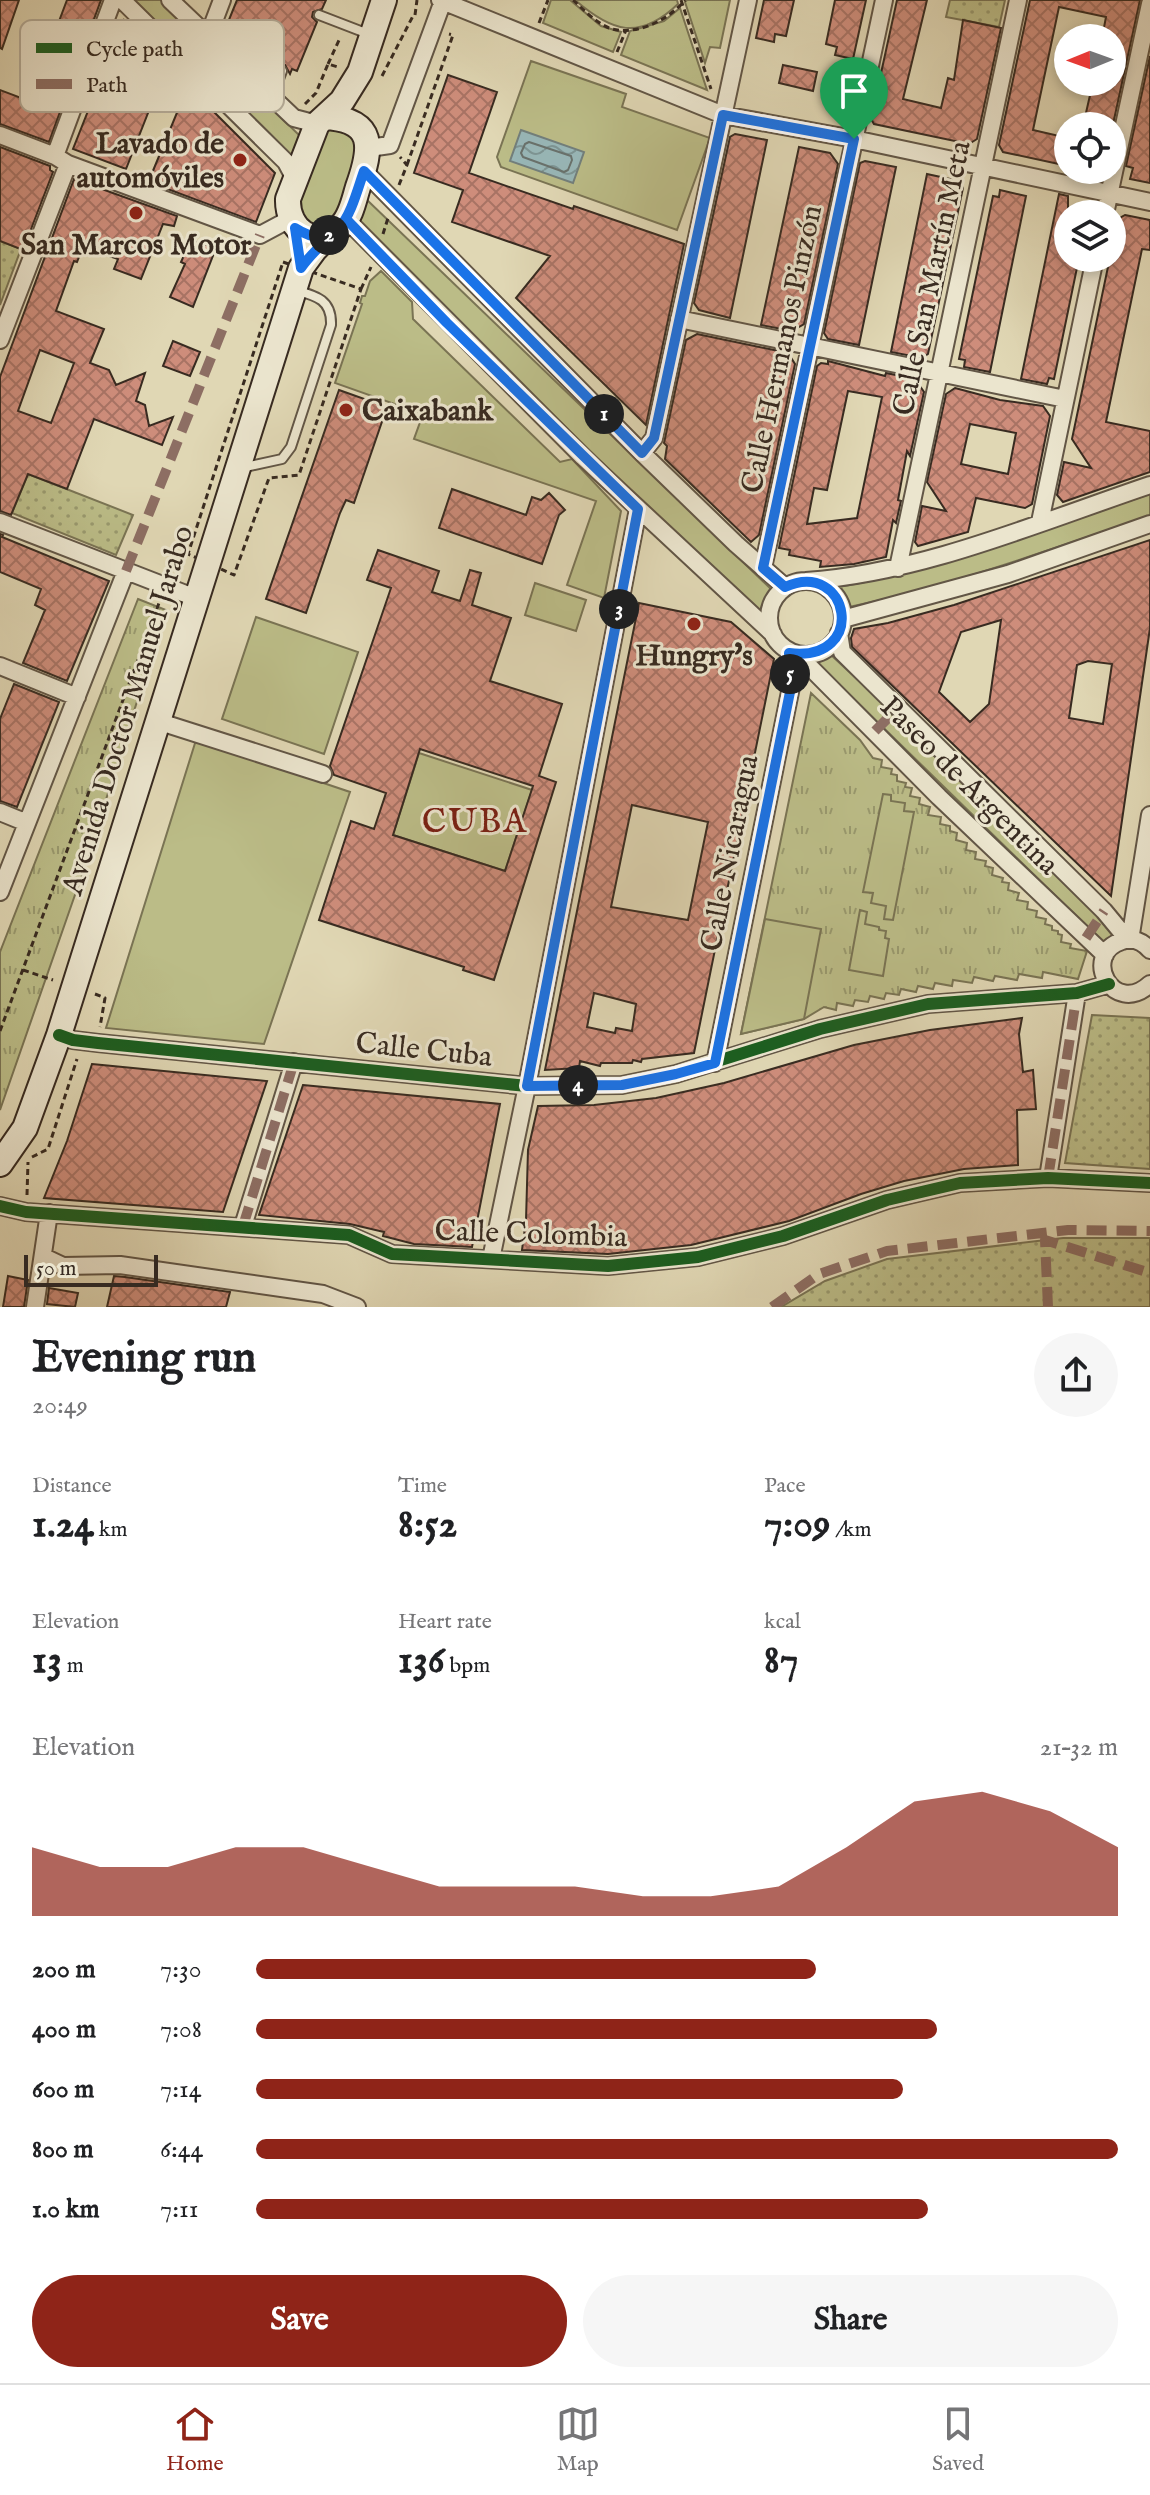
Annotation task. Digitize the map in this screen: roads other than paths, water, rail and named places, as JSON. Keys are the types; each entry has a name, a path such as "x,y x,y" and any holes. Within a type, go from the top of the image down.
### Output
{"street":[{"path":"106,20 113,0"},
{"path":"122,0 143,20"},
{"path":"170,0 191,20"},
{"path":"214,20 222,0"},
{"path":"321,121 342,101 360,72 384,0"},
{"path":"642,453 654,438 748,0"},
{"name":"Calle Hermanos Pinzón","path":"763,568 884,0"},
{"name":"Calle San Martín Meta","path":"898,568 1018,0"},
{"path":"366,151 390,145 442,1 723,115 854,139 1150,202"},
{"path":"1108,200 1150,4"},
{"path":"0,135 260,235 292,224 305,234 318,237 338,227 366,151 360,72"},
{"path":"284,109 294,118 321,121 342,118 355,123 366,151 642,453 785,587"},
{"path":"0,340 77,112"},
{"path":"237,112 286,162 295,179"},
{"name":"Avenida Doctor Manuel Jarabo","path":"297,279 288,199 321,121"},
{"path":"338,227 378,253 638,509 793,654 810,655 822,651 832,644 841,626 836,597 818,583 806,581"},
{"name":"Avenida Doctor Manuel Jarabo","path":"7,1154 25,1128 59,1035 297,279 315,249 338,227"},
{"path":"1040,522 1092,272"},
{"path":"679,319 1065,399"},
{"path":"773,634 769,613 772,603 785,587 806,581 898,568 1150,485"},
{"path":"491,1259 638,509"},
{"path":"0,522 196,598"},
{"path":"841,626 1008,574 1150,524"},
{"path":"0,892 126,571"},
{"name":"Paseo de Argentina","path":"841,626 842,652 1104,911 1129,940"},
{"name":"Paseo de Argentina","path":"793,654 1105,955"},
{"name":"Calle Nicaragua","path":"715,1063 791,687 793,654"},
{"path":"0,666 77,697"},
{"path":"157,721 323,774"},
{"path":"0,812 27,823"},
{"path":"1129,940 1150,815"},
{"path":"1148,989 1122,993 1109,984 1102,970 1105,955 1115,944 1138,941 1150,950"},
{"name":"Calle Cuba","path":"59,1035 98,1043 527,1086 622,1085 715,1063 820,1029 928,1004 1077,993 1109,984"},
{"path":"1048,1178 1077,993"},
{"path":"243,1226 294,1062"},
{"name":"Calle Colombia","path":"0,1206 26,1212 349,1235 392,1254 608,1266 698,1257 783,1236 887,1200 960,1183 1048,1178 1150,1183"},
{"path":"35,1307 49,1213"},
{"path":"44,1257 63,1266 120,1265 323,1294 357,1307"}],"lane":[{"path":"319,15 372,35"},
{"path":"236,469 282,459 291,447 331,325 327,304 297,279"}],"water":[{"path":"521,130 584,152 573,183 510,161"}],"place":[{"name":"Lavado de automóviles","path":"240,160"},
{"name":"San Marcos Motor","path":"136,213"},
{"name":"Caixabank","path":"346,410"},
{"name":"Hungry's","path":"694,624"}],"district":[{"name":"CUBA","path":"475,820"}]}
